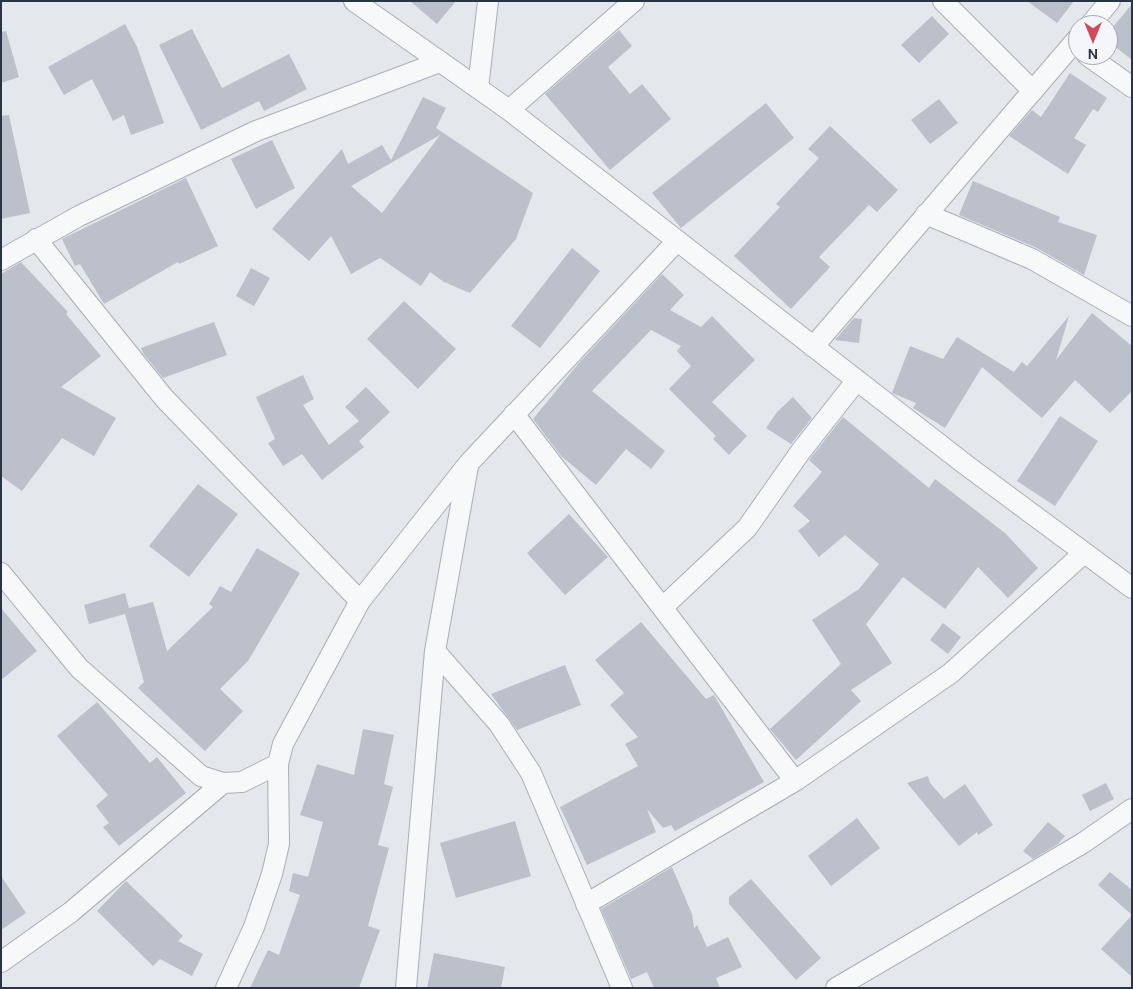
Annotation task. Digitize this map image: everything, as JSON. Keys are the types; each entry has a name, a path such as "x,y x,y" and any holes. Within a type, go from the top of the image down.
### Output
{"street":[{"path":"354,1 509,110 856,380 1132,588"},
{"path":"478,88 488,1"},
{"path":"509,110 634,1"},
{"path":"942,1 1033,91"},
{"path":"1098,15 1110,1"},
{"path":"814,347 1033,91 1068,58"},
{"path":"1,260 88,212 256,131 440,62"},
{"path":"1103,65 1132,87"},
{"path":"926,214 1032,259 1132,316"},
{"path":"36,239 164,398 360,601"},
{"path":"226,988 254,927 276,859 279,844 278,764 283,744 360,601 469,464 677,241"},
{"path":"664,607 747,528 800,451 856,380"},
{"path":"514,414 664,607 795,781"},
{"path":"406,988 435,651 469,464"},
{"path":"586,904 795,781 951,673 1084,552"},
{"path":"1,573 79,668 201,776 223,783 242,782 278,764"},
{"path":"435,651 499,724 531,773 622,988"},
{"path":"1,962 72,912 223,783"},
{"path":"836,988 1083,843 1132,809"}],"building":[{"path":"410,1 456,1 437,24"},
{"path":"1027,1 1074,1 1057,23"},
{"path":"1132,4 1132,60 1118,49 1118,21"},
{"path":"932,16 949,34 919,63 901,45"},
{"path":"125,24 137,47 164,123 131,135 124,115 113,121 92,79 64,95 48,67"},
{"path":"192,29 222,88 289,54 307,89 264,111 259,101 201,130 159,45"},
{"path":"619,30 632,46 608,67 630,94 642,84 671,119 610,170 545,94"},
{"path":"6,31 19,77 1,83 1,32"},
{"path":"1070,73 1107,98 1098,112 1093,109 1074,138 1086,145 1068,174 1009,136 1032,110 1041,117"},
{"path":"423,97 446,108 436,128 533,193 516,239 470,293 444,282 430,272 421,286 380,258 351,274 331,236 309,261 272,229 342,149 348,164 382,145 391,160","holes":["440,135 382,213 351,186"]},
{"path":"939,99 958,123 930,144 911,120"},
{"path":"766,103 794,138 681,228 652,193"},
{"path":"9,115 30,213 1,219 1,116"},
{"path":"830,126 898,190 877,212 869,205 819,257 830,267 791,309 734,256 780,207 776,204 819,158 808,149"},
{"path":"272,140 295,188 256,209 231,159"},
{"path":"186,178 218,246 179,264 178,262 104,304 80,264 75,266 62,239"},
{"path":"973,181 1060,217 1058,222 1097,235 1084,275 1037,248 959,215"},
{"path":"572,248 600,271 540,348 511,326"},
{"path":"21,262 68,312 66,314 101,356 61,387 116,418 94,456 62,438 22,491 1,476 1,274"},
{"path":"251,268 270,278 254,306 236,296"},
{"path":"662,274 684,295 670,310 701,327 712,316 755,360 712,402 747,436 729,455 713,439 716,436 669,389 691,366 677,351 681,346 651,330 592,391 665,451 651,469 626,449 596,485 561,456 533,419 578,364"},
{"path":"404,301 456,349 418,389 367,339"},
{"path":"1092,313 1132,346 1132,391 1110,413 1075,380 1042,418 982,367 945,428 913,408 916,403 892,393 910,346 943,359 957,337 1014,372 1022,362 1027,366 1069,316 1056,360"},
{"path":"854,318 862,319 859,343 835,340"},
{"path":"214,322 227,355 163,378 141,348"},
{"path":"303,375 314,399 303,405 329,445 359,421 345,407 366,387 390,412 359,441 364,447 322,480 302,454 283,466 268,443 275,439 256,397"},
{"path":"793,397 812,418 791,444 766,428 777,412"},
{"path":"1060,416 1098,441 1055,506 1017,481"},
{"path":"843,417 929,488 935,479 1005,533 1038,568 1008,598 978,567 945,609 903,577 866,624 892,663 851,690 861,701 796,760 770,729 841,664 812,620 859,589 879,564 845,535 819,557 798,531 810,521 793,506 822,472 809,460"},
{"path":"198,484 238,514 189,577 149,546"},
{"path":"569,514 608,557 565,595 527,553"},
{"path":"257,548 300,573 248,661 220,689 243,711 205,751 138,688 144,682 125,614 89,624 84,605 125,593 129,608 153,602 167,651 213,607 209,604 220,586 231,592"},
{"path":"1,608 37,651 1,680"},
{"path":"641,622 706,699 714,695 764,782 675,831 671,825 663,828 647,809 656,832 587,865 560,807 638,766 625,744 638,737 610,705 624,693 595,660"},
{"path":"943,623 961,637 948,654 930,640"},
{"path":"565,665 581,705 517,730 491,694"},
{"path":"97,702 150,763 157,757 186,793 119,846 103,827 109,823 96,806 108,795 57,736"},
{"path":"363,729 394,735 384,784 393,787 378,845 389,848 368,926 380,930 359,988 250,988 268,950 279,955 300,895 289,891 293,873 308,877 323,822 300,815 317,764 354,775"},
{"path":"928,776 930,783 944,799 965,784 993,825 978,835 977,832 959,846 907,783"},
{"path":"1106,783 1114,799 1090,811 1082,795"},
{"path":"857,818 880,848 831,886 808,856"},
{"path":"515,821 531,876 456,898 440,843"},
{"path":"1048,822 1065,836 1058,844 1033,859 1023,851"},
{"path":"672,867 692,914 694,928 697,925 707,947 728,937 742,967 716,978 720,988 654,988 647,972 631,979 601,909"},
{"path":"1110,872 1132,890 1132,915 1098,885"},
{"path":"1,876 26,913 1,930"},
{"path":"751,879 821,958 796,980 729,904 729,897"},
{"path":"126,881 183,936 178,941 203,954 192,976 160,959 153,966 97,911"},
{"path":"1132,915 1132,977 1101,949"},
{"path":"434,953 505,967 501,988 427,988"}]}
